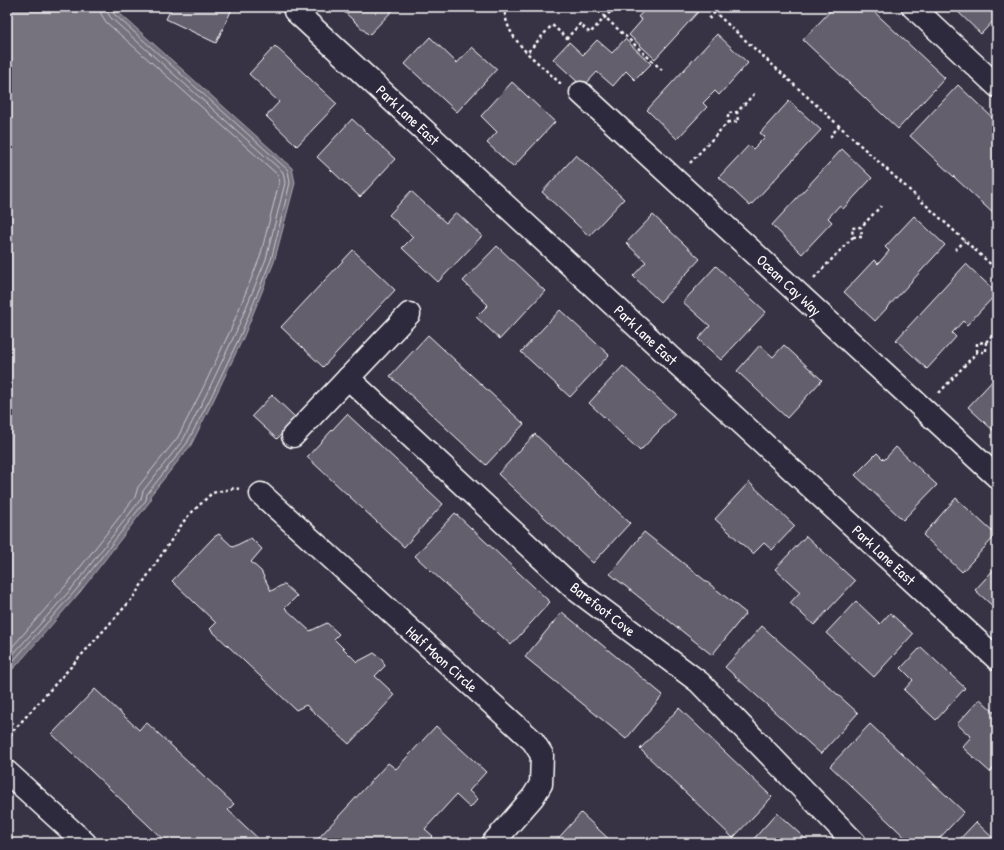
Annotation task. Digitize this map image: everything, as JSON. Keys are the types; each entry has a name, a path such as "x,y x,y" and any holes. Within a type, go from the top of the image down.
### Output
{"street":[{"path":"912,7 997,86"},
{"name":"Park Lane East","path":"296,11 997,659"},
{"name":"Ocean Cay Way","path":"573,91 997,477"},
{"path":"293,436 409,314"},
{"name":"Barefoot Cove","path":"348,378 576,590 699,682 855,843"},
{"name":"Half Moon Circle","path":"262,494 533,741 542,755 542,784 534,797 493,843"},
{"path":"7,772 85,843"}],"path":[{"path":"504,7 506,20 513,38 527,53 573,91"},
{"path":"594,7 662,70"},
{"path":"527,53 552,25 567,38 580,24 590,33 615,7"},
{"path":"709,7 997,270"},
{"path":"709,20 715,12"},
{"path":"689,164 728,122 728,113 737,112 756,92"},
{"path":"728,122 738,122 737,112"},
{"path":"830,137 839,126"},
{"path":"853,237 852,228 861,227 881,206"},
{"path":"814,279 853,237 862,237 861,227"},
{"path":"955,250 965,241"},
{"path":"977,352 976,343 986,342 997,330"},
{"path":"939,393 977,352 986,352 986,342"},
{"path":"7,741 13,732 132,599 186,518 212,493 235,488 262,494"}],"water":[{"path":"7,7 114,7 292,168 295,183 274,262 244,336 191,445 150,496 151,500 80,592 17,665 7,674"}],"building":[{"path":"172,7 233,7 216,43 166,19"},
{"path":"339,7 396,7 369,35"},
{"path":"647,7 693,7 698,12 655,59 629,35 642,20 638,17"},
{"path":"834,7 869,7 945,78 898,129 803,40"},
{"path":"953,7 997,7 997,17 981,34"},
{"path":"717,34 748,63 719,95 715,91 703,103 707,107 677,139 647,110"},
{"path":"430,37 457,63 472,47 497,69 457,112 405,64"},
{"path":"625,39 651,64 635,80 626,71 613,86 597,72 583,87 553,59 569,42 583,55 597,40 612,53"},
{"path":"275,46 337,104 297,146 266,116 279,102 249,74"},
{"path":"512,82 555,122 513,167 487,143 497,132 481,116"},
{"path":"958,85 997,122 997,217 910,136"},
{"path":"789,101 821,130 750,206 719,177 749,145 753,149 765,137 760,133"},
{"path":"352,119 395,159 360,197 317,157"},
{"path":"842,149 872,178 843,209 839,206 828,218 832,222 802,254 772,225"},
{"path":"576,155 624,199 589,236 542,192"},
{"path":"411,191 446,223 456,212 482,236 438,282 402,248 413,237 389,215"},
{"path":"653,215 700,259 660,302 633,276 646,262 626,243"},
{"path":"914,216 945,245 875,321 844,292 874,260 878,264 889,251 885,247"},
{"path":"497,246 545,291 500,339 476,317 488,305 463,281"},
{"path":"353,250 395,290 323,367 281,327"},
{"path":"966,264 997,293 967,325 963,321 952,333 956,337 927,369 896,340"},
{"path":"716,266 766,312 721,360 698,339 710,326 683,302"},
{"path":"560,310 609,355 570,397 521,352"},
{"path":"428,335 524,424 486,465 390,376"},
{"path":"760,345 773,357 784,345 822,380 787,418 737,371"},
{"path":"623,366 675,414 640,451 589,403"},
{"path":"997,376 997,434 968,407"},
{"path":"272,395 296,418 277,439 252,416"},
{"path":"347,414 443,504 404,547 307,457"},
{"path":"535,434 630,523 593,563 498,474"},
{"path":"896,447 937,485 903,520 855,475 877,453 884,460"},
{"path":"749,482 795,526 772,550 764,543 753,554 715,519"},
{"path":"956,498 996,535 962,572 923,535"},
{"path":"455,513 550,602 511,645 415,556"},
{"path":"644,532 746,613 712,655 610,574"},
{"path":"219,534 233,547 251,538 262,549 251,562 261,571 271,591 284,584 297,596 285,608 310,631 327,623 339,634 334,639 357,662 374,653 382,659 385,666 375,676 390,690 394,696 349,744 306,705 296,710 210,629 216,623 172,581 214,537"},
{"path":"806,536 855,581 814,625 790,603 800,592 775,569"},
{"path":"997,566 997,610 975,590"},
{"path":"856,601 880,624 890,613 913,634 874,677 826,633"},
{"path":"562,612 663,695 626,739 525,657"},
{"path":"762,626 858,713 821,754 725,667"},
{"path":"921,647 965,688 936,720 904,690 913,680 901,668"},
{"path":"95,689 139,730 146,722 234,804 228,810 263,843 167,843 52,734"},
{"path":"980,699 997,715 997,764 990,772 962,747 971,737 957,724"},
{"path":"679,708 772,797 733,838 640,749"},
{"path":"870,724 964,812 935,843 911,843 830,766"},
{"path":"436,726 486,772 469,791 478,799 470,808 456,795 425,829 433,836 426,843 415,843 410,838 406,843 314,843 388,763 396,769"},
{"path":"581,813 613,843 554,843"},
{"path":"777,813 810,843 750,843"},
{"path":"976,822 997,842 997,843 956,843"}]}
